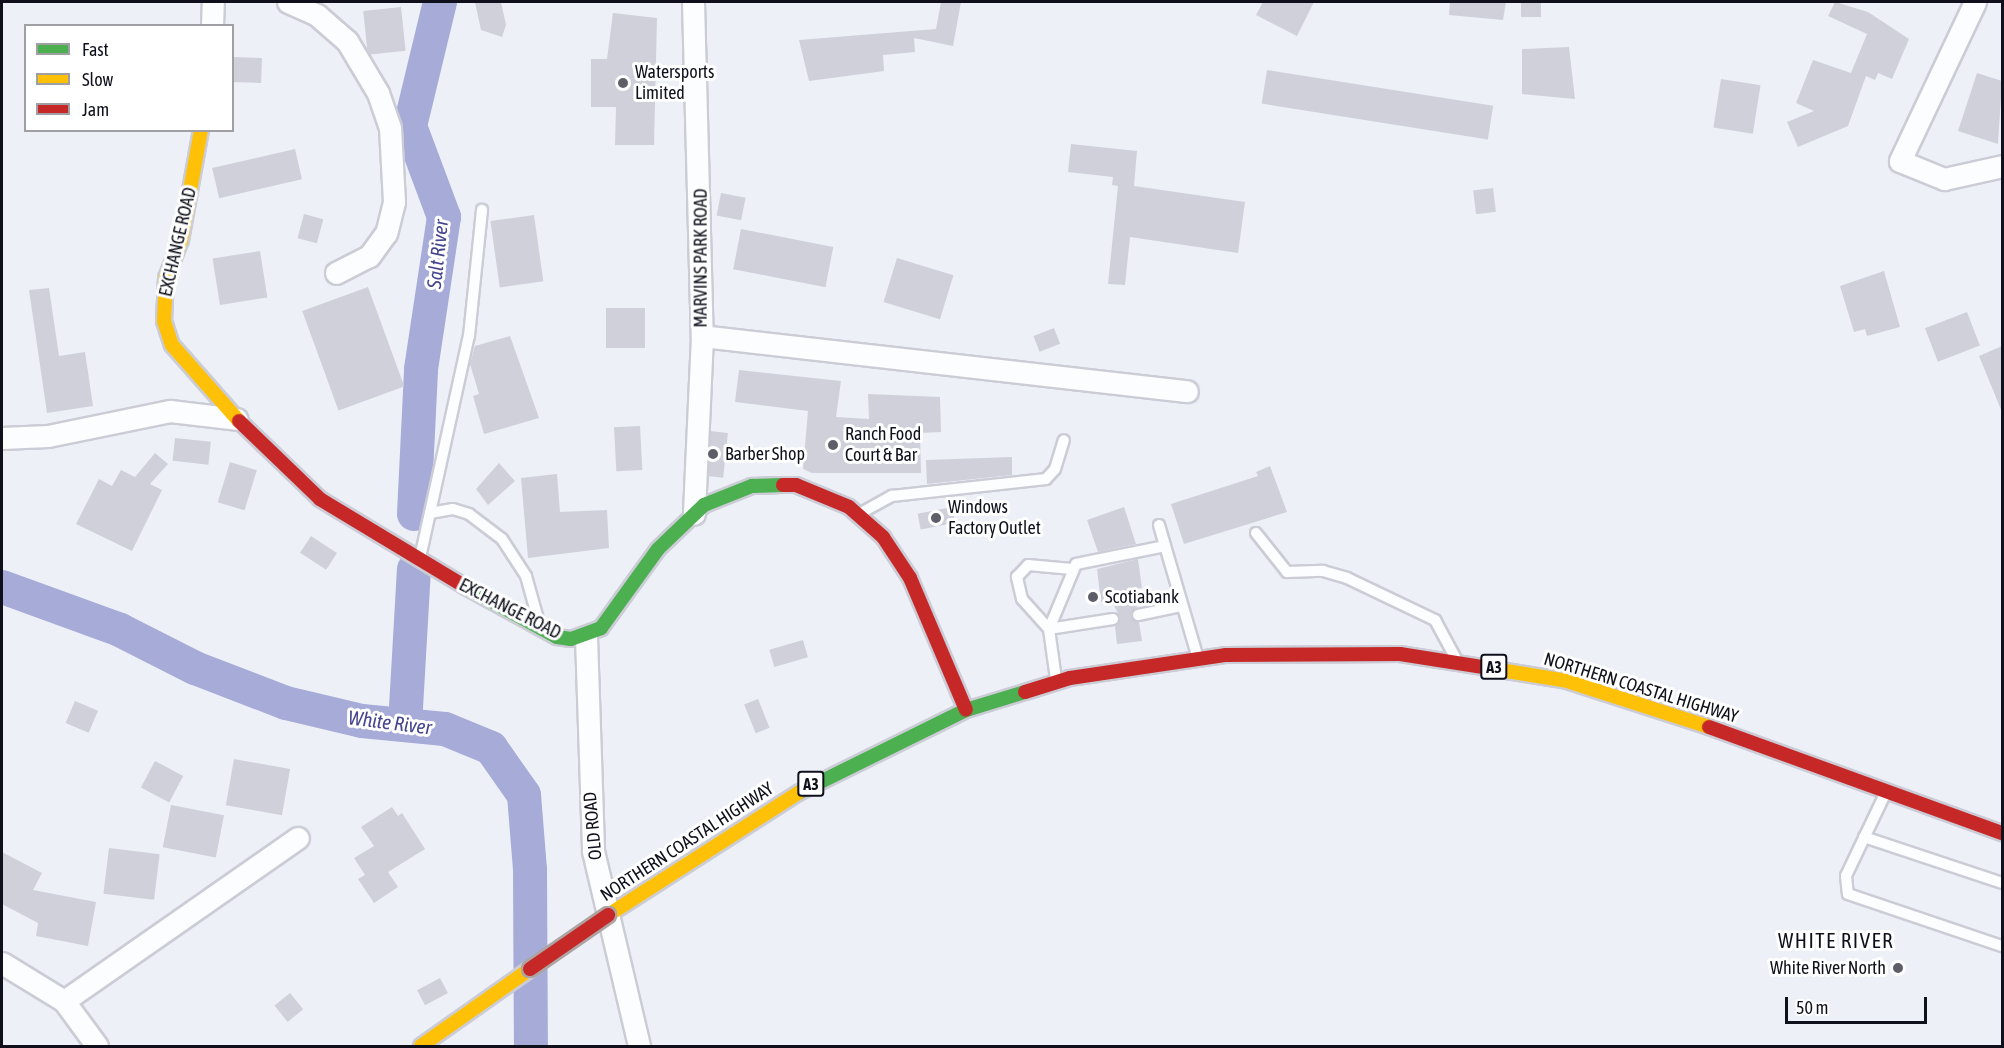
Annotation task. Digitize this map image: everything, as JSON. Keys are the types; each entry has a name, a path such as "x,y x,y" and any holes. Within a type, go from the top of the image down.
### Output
{"main road":[{"name":"EXCHANGE ROAD","path":"201,132 181,240 166,278 164,321 185,362 237,420 320,499 419,561 564,639 586,637 602,628 658,549 694,514 730,493 775,483 796,485 860,514 910,578 966,710"},
{"name":"NORTHERN COASTAL HIGHWAY","path":"421,1047 483,1001 666,877 822,777 966,710 1056,682 1198,658 1285,652 1457,660 1567,681 1887,789 2002,833"}],"street":[{"path":"212,24 213,2"},
{"path":"288,2 317,15 347,41 378,93 390,128 394,202 386,233 369,256 336,273"},
{"name":"MARVINS PARK ROAD","path":"693,2 702,336 694,514"},
{"path":"1975,2 1900,161 1944,179 2002,166"},
{"path":"702,336 1187,391"},
{"path":"2,438 48,436 170,411 237,420"},
{"name":"OLD ROAD","path":"586,637 593,851 639,1047"},
{"path":"64,1001 298,838"},
{"path":"2,963 64,1001 97,1047"}],"lane":[{"path":"419,561 468,336 482,210"},
{"path":"860,514 892,496 1046,479 1055,469 1064,440"},
{"path":"429,513 453,509 469,514 502,539 526,576 540,628"},
{"path":"1159,525 1198,658"},
{"path":"1256,533 1287,572 1323,570 1347,578 1435,620 1457,660"},
{"path":"1056,682 1049,629 1072,569 1085,560 1165,546"},
{"path":"1049,629 1022,599 1017,577 1028,565 1072,569"},
{"path":"1138,615 1182,606"},
{"path":"1049,629 1113,619"},
{"path":"1887,789 1846,876 1848,894 2002,946"},
{"path":"1864,837 2002,883"}],"building":[{"path":"475,2 501,2 506,25 502,37 481,30"},
{"path":"941,2 961,2 953,46 914,38 915,52 883,55 884,71 809,81 799,40 936,29"},
{"path":"1263,2 1314,2 1297,36 1256,15"},
{"path":"1450,2 1506,2 1503,20 1449,15"},
{"path":"1521,2 1541,2 1541,17 1521,17"},
{"path":"1835,2 1868,12 1909,39 1892,79 1878,73 1875,80 1866,76 1848,126 1798,147 1787,122 1814,111 1796,103 1813,60 1851,73 1867,34 1828,16"},
{"path":"401,7 406,51 368,55 363,11"},
{"name":"Watersports Limited","path":"613,13 657,18 654,145 615,145 616,107 591,107 591,59 607,59"},
{"path":"1569,47 1575,99 1522,94 1522,49"},
{"path":"234,57 262,58 261,83 234,82"},
{"path":"1267,70 1493,106 1488,139 1262,104"},
{"path":"1977,73 2002,81 1998,144 1958,131"},
{"path":"1721,79 1761,85 1753,134 1713,127"},
{"path":"1071,144 1137,151 1134,186 1245,202 1238,253 1130,237 1125,285 1108,284 1118,186 1112,185 1113,177 1068,172"},
{"path":"295,149 302,179 219,198 212,168"},
{"path":"1493,188 1496,212 1476,214 1473,190"},
{"path":"721,193 746,198 741,220 717,216"},
{"path":"304,214 323,219 317,243 298,238"},
{"path":"534,215 543,281 500,287 490,221"},
{"path":"741,229 833,247 825,287 733,269"},
{"path":"260,251 267,297 220,305 213,259"},
{"path":"897,258 953,275 940,319 884,302"},
{"path":"1884,271 1900,327 1867,336 1865,329 1854,332 1840,286"},
{"path":"368,287 404,387 338,411 302,311"},
{"path":"49,288 59,356 85,352 93,406 47,413 29,290"},
{"path":"606,308 645,308 645,348 606,348"},
{"path":"1967,312 1980,346 1938,362 1925,328"},
{"path":"1054,328 1060,344 1040,352 1033,336"},
{"path":"510,336 539,418 484,434 473,396 479,394 470,364 475,346"},
{"path":"2002,346 2002,412 1979,356"},
{"path":"739,370 841,381 836,417 869,419 868,394 940,397 941,432 920,433 921,473 812,473 803,469 808,411 735,402"},
{"path":"640,426 642,470 616,471 614,427"},
{"name":"Barber Shop","path":"710,431 728,433 723,478 705,476"},
{"path":"175,438 211,442 208,465 173,461"},
{"path":"155,453 168,464 150,484 162,490 132,551 76,524 99,479 112,486 121,470 135,477"},
{"path":"1012,457 1012,475 927,484 926,460"},
{"path":"230,462 257,470 244,510 218,502"},
{"path":"499,463 515,481 488,505 476,489"},
{"path":"1270,466 1287,512 1184,544 1171,504 1258,476 1256,472"},
{"path":"557,474 560,512 607,510 609,548 528,558 521,478"},
{"name":"Windows Factory Outlet","path":"952,507 955,523 921,529 918,514"},
{"path":"1124,507 1136,544 1098,552 1087,520"},
{"path":"311,536 337,553 326,570 300,553"},
{"path":"1138,559 1142,588 1134,589 1137,608 1131,616 1139,622 1142,641 1117,644 1115,626 1120,617 1111,600 1101,602 1097,569"},
{"path":"803,640 808,657 774,667 769,650"},
{"path":"758,699 770,728 756,733 744,705"},
{"path":"75,701 98,711 89,733 66,723"},
{"path":"234,759 290,769 282,815 226,805"},
{"path":"155,761 183,776 169,803 141,787"},
{"path":"171,805 224,815 216,858 163,847"},
{"path":"392,807 398,816 402,813 425,849 388,872 398,887 374,903 358,879 365,875 354,858 374,846 361,827"},
{"path":"109,848 160,854 154,900 103,894"},
{"path":"2,852 42,873 33,890 96,902 88,946 36,936 38,923 2,904"},
{"path":"440,978 448,993 425,1005 417,990"},
{"path":"290,993 303,1009 288,1022 274,1006"}],"waterway":[{"name":"Salt River","path":"414,514 421,369 444,217 410,126 440,2"},
{"name":"Salt River","path":"405,725 414,569"},
{"name":"White River","path":"2,587 120,630 195,668 286,703 362,721 445,729 491,748 524,795 530,870 531,1046"}],"traffic: fast":[{"path":"466,587 557,637 571,639 601,628 658,549 704,505 752,486 783,485"},
{"path":"798,793 966,710 1025,692"}],"traffic: slow":[{"path":"201,132 181,240 166,278 164,321 172,345 239,421"},
{"path":"1488,668 1567,681 1709,727"},
{"path":"608,915 798,793"},
{"path":"421,1046 530,969"}],"traffic: jam":[{"path":"239,421 320,499 466,587"},
{"path":"783,485 796,485 849,507 883,537 910,578 966,710"},
{"path":"1025,692 1070,678 1226,655 1400,654 1488,668"},
{"path":"1709,727 2002,833"},
{"path":"530,969 608,915"}],"place":[{"name":"Watersports Limited","path":"623,83"},
{"name":"Ranch Food Court & Bar","path":"833,445"},
{"name":"Barber Shop","path":"713,454"},
{"name":"Windows Factory Outlet","path":"936,518"},
{"name":"Scotiabank","path":"1093,597"},
{"name":"White River North","path":"1898,968"}],"district":[{"name":"WHITE RIVER","path":"1836,940"}]}
